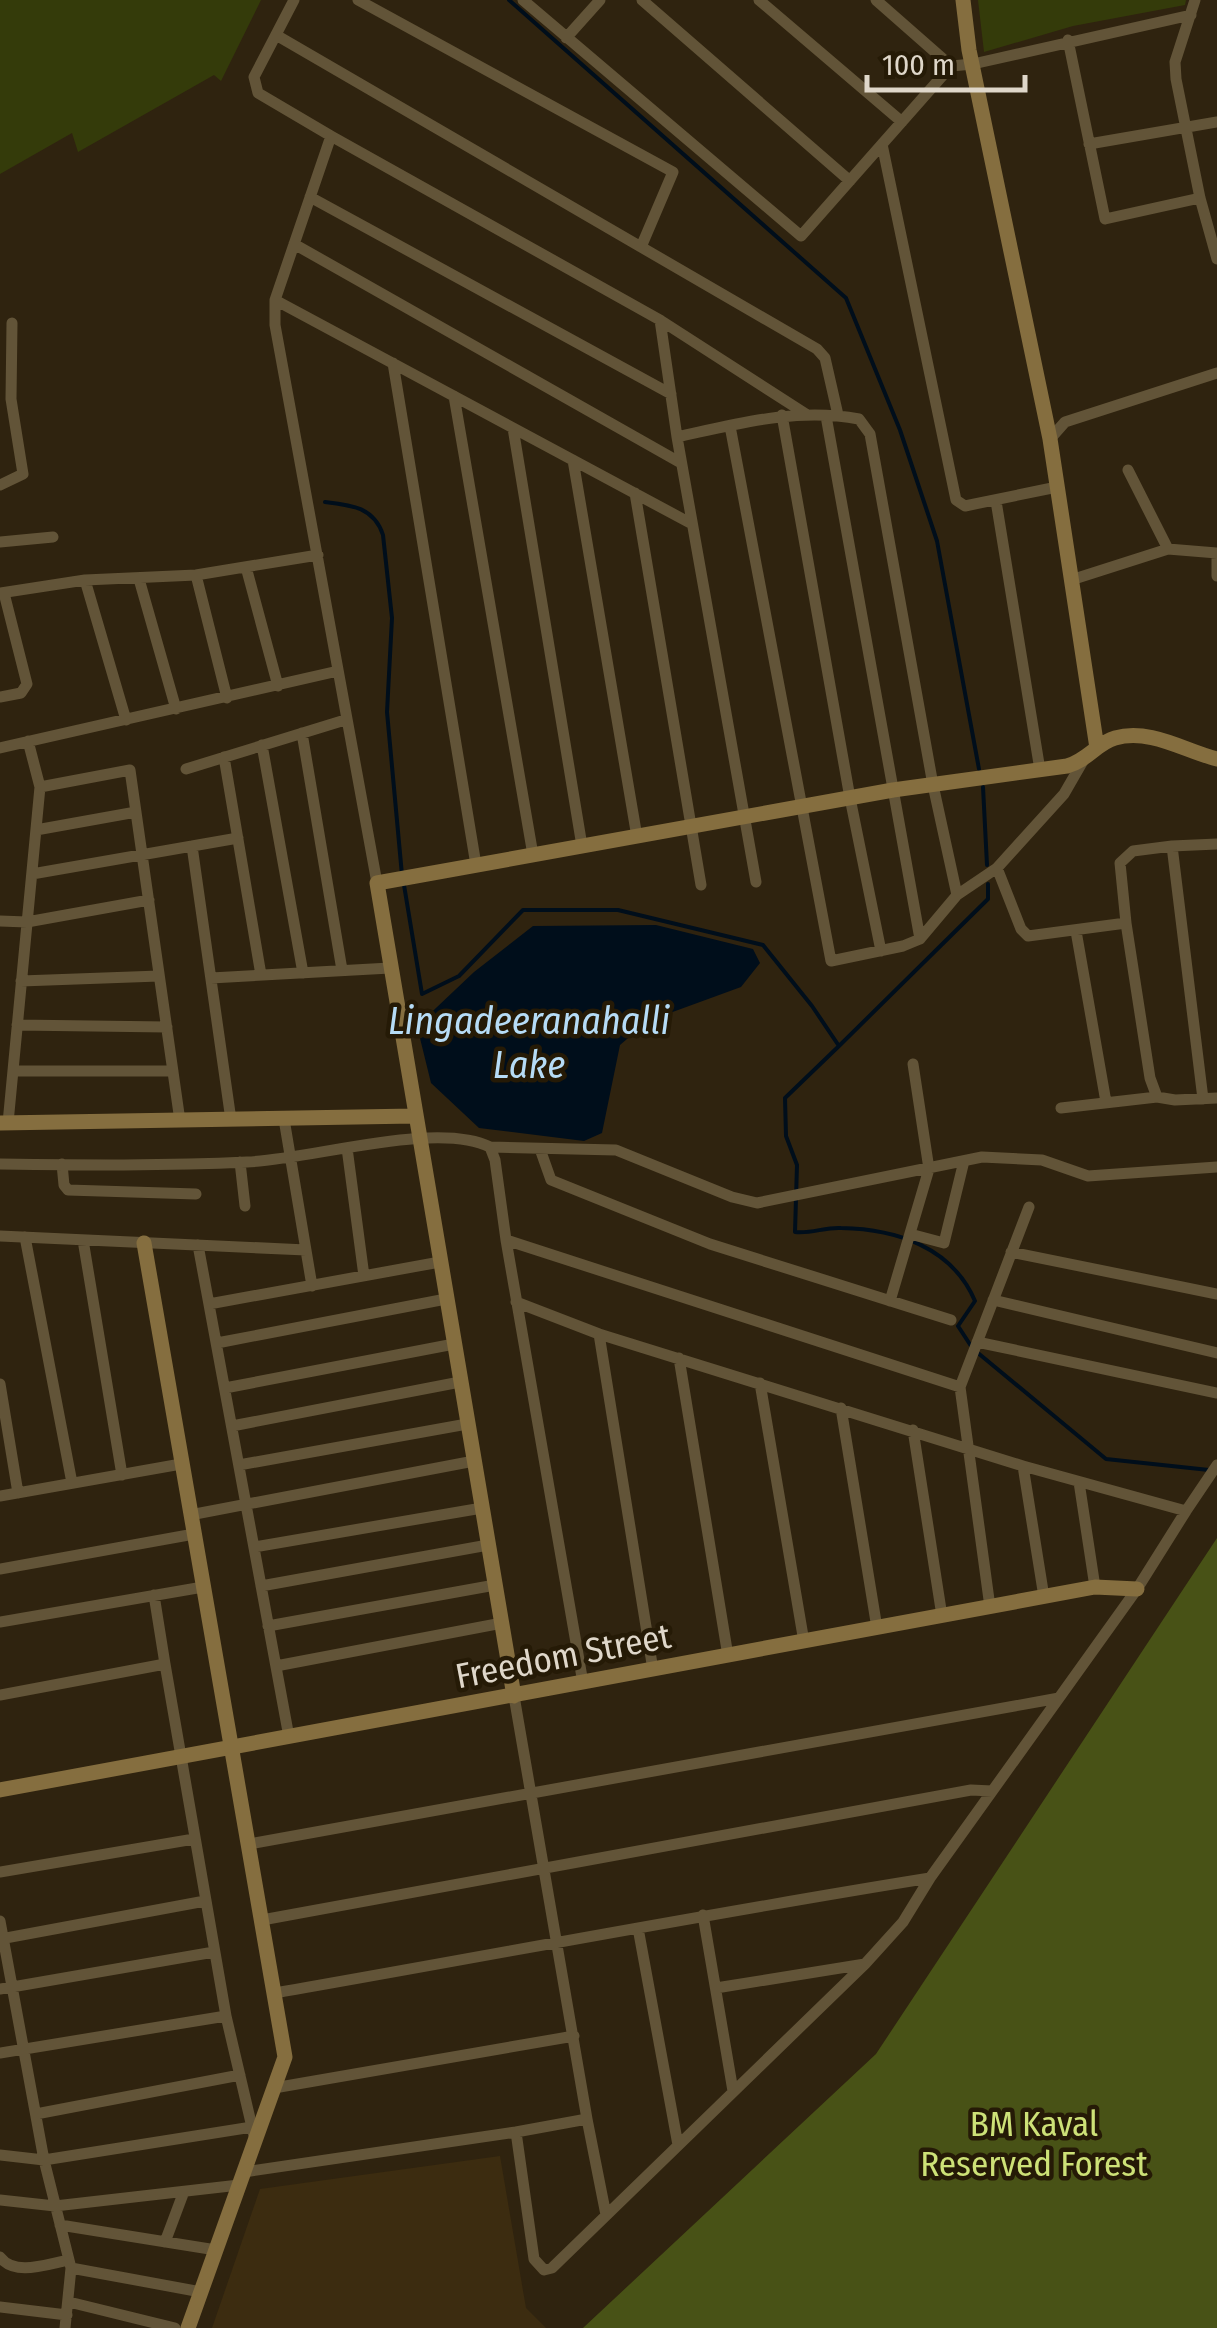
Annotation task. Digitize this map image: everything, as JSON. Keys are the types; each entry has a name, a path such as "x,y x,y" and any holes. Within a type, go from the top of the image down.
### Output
{"street":[{"path":"294,0 254,77 258,94 660,320 808,415"},
{"path":"358,0 673,172 641,247"},
{"path":"522,0 802,236 951,66 1191,14"},
{"path":"566,38 600,0"},
{"path":"642,0 850,181"},
{"path":"759,0 902,122"},
{"path":"876,0 951,66"},
{"path":"962,0 1050,440 1097,748"},
{"path":"1195,0 1175,62 1200,198 1217,259"},
{"path":"276,35 817,349 826,358 832,415 920,938"},
{"path":"1068,40 1105,219 1200,198"},
{"path":"1089,144 1217,122"},
{"path":"331,136 275,300 275,325 376,883 606,2216"},
{"path":"882,144 956,500 965,506 1057,487"},
{"path":"310,198 671,394"},
{"path":"1204,216 1217,211"},
{"path":"294,244 682,462"},
{"path":"275,300 692,524"},
{"path":"660,320 756,882"},
{"path":"0,485 24,474 11,399 12,323"},
{"path":"394,363 476,866"},
{"path":"1050,440 1065,422 1217,372"},
{"path":"454,396 533,855"},
{"path":"677,437 782,415 859,419 870,434 933,785 957,895"},
{"path":"782,415 881,951"},
{"path":"0,425 14,421"},
{"path":"730,426 831,961 920,938 957,895 997,868 1064,794 1083,761 1114,738 1138,736 1178,744 1217,758"},
{"path":"513,428 582,846"},
{"path":"573,460 637,836"},
{"path":"1128,470 1168,549"},
{"path":"635,493 700,885"},
{"path":"996,501 1040,770"},
{"path":"0,542 53,536"},
{"path":"1071,580 1168,549 1217,553 1217,576"},
{"path":"0,697 20,692 27,684 2,593 85,580 196,575 318,556"},
{"path":"246,567 278,686"},
{"path":"196,575 227,698"},
{"path":"139,578 176,709"},
{"path":"85,580 126,720"},
{"path":"0,748 338,671"},
{"path":"186,769 345,720"},
{"path":"302,734 342,970"},
{"path":"28,741 40,787 4,1123 414,1116"},
{"path":"262,746 303,972"},
{"path":"224,757 261,975"},
{"path":"376,883 894,790 1083,761"},
{"path":"40,787 130,770 180,1121"},
{"path":"36,830 136,812"},
{"path":"32,874 238,838"},
{"path":"1157,1097 1150,1078 1120,863 1133,851 1217,844"},
{"path":"192,846 231,1120"},
{"path":"1172,846 1203,1099"},
{"path":"997,868 1021,929 1028,936 1126,923"},
{"path":"0,921 27,922 148,900"},
{"path":"1076,931 1106,1102"},
{"path":"211,978 390,968"},
{"path":"21,981 160,976"},
{"path":"17,1025 167,1027"},
{"path":"890,1301 929,1169 913,1064"},
{"path":"12,1071 173,1071"},
{"path":"1061,1108 1157,1097 1217,1098"},
{"path":"284,1119 312,1286"},
{"path":"0,1164 240,1162 290,1159 418,1139 476,1140 490,1147 616,1150 732,1197 757,1203 982,1156 1042,1160 1088,1176 1217,1166"},
{"path":"490,1147 583,1684"},
{"path":"346,1148 364,1276"},
{"path":"540,1149 550,1180 710,1244 951,1320"},
{"path":"910,1234 944,1243 964,1161"},
{"path":"240,1162 245,1206"},
{"path":"62,1164 68,1190 196,1194"},
{"path":"990,1607 960,1387 1029,1206"},
{"path":"0,1236 306,1250"},
{"path":"24,1238 72,1483"},
{"path":"83,1240 122,1475"},
{"path":"506,1240 960,1387"},
{"path":"144,1243 286,2057 254,2134 242,2179 188,2328"},
{"path":"198,1245 289,1737"},
{"path":"1012,1252 1217,1294"},
{"path":"209,1304 440,1262"},
{"path":"216,1344 446,1299"},
{"path":"993,1300 1217,1354"},
{"path":"516,1302 600,1334 1023,1466 1186,1511"},
{"path":"600,1334 653,1670"},
{"path":"977,1342 1217,1393"},
{"path":"224,1388 454,1344"},
{"path":"679,1358 728,1656"},
{"path":"232,1426 460,1382"},
{"path":"760,1383 804,1642"},
{"path":"0,1384 18,1493"},
{"path":"842,1408 877,1628"},
{"path":"239,1465 468,1424"},
{"path":"913,1430 942,1616"},
{"path":"190,1515 474,1461"},
{"path":"0,1496 181,1464"},
{"path":"516,2132 534,2258 544,2270 552,2268 606,2216 865,1964 903,1922 930,1878 1137,1589 1217,1464"},
{"path":"1023,1466 1044,1597"},
{"path":"1079,1482 1095,1587"},
{"path":"254,1547 482,1508"},
{"path":"0,1569 194,1534"},
{"path":"261,1586 488,1545"},
{"path":"268,1626 495,1585"},
{"path":"0,1622 203,1586"},
{"name":"Freedom Street","path":"0,1790 1095,1587 1137,1589"},
{"path":"154,1596 214,1952 254,2134"},
{"path":"276,1666 502,1623"},
{"path":"0,1695 165,1664"},
{"path":"249,1844 1059,1698"},
{"path":"262,1920 971,1790 992,1791"},
{"path":"0,1872 194,1839"},
{"path":"274,1993 558,1944 703,1914 930,1878"},
{"path":"2,1939 205,1901"},
{"path":"703,1914 733,2090"},
{"path":"0,1921 6,1988 24,2049 44,2160 70,2264 67,2315"},
{"path":"638,1928 678,2145"},
{"path":"6,1988 214,1952"},
{"path":"716,1988 865,1964"},
{"path":"0,2053 226,2016"},
{"path":"274,2088 574,2036"},
{"path":"36,2114 240,2075"},
{"path":"0,2200 55,2206 182,2194 242,2179 587,2119"},
{"path":"0,2156 44,2160 254,2134"},
{"path":"165,2242 182,2194"},
{"path":"60,2225 216,2250"},
{"path":"0,2257 17,2268 70,2264 201,2292"},
{"path":"0,2307 175,2328"}],"shaded area":[{"path":"500,2156 526,2308 546,2328 212,2328 260,2189"}],"green space":[{"path":"0,0 261,0 221,81 214,75 78,152 72,133 0,174"},
{"path":"978,0 1186,0 1185,5 1073,26 984,52"},
{"name":"BM Kaval Reserved Forest","path":"1217,1538 1217,2328 583,2328 876,2054"}],"water":[{"name":"Lingadeeranahalli Lake","path":"656,925 753,949 760,963 741,987 648,1021 620,1045 602,1133 584,1141 479,1128 431,1083 417,1026 474,972 533,926"}],"waterway":[{"path":"509,0 846,298 900,430 937,541 979,769"},
{"path":"325,502 368,513 383,535 392,618 387,712 402,875"},
{"path":"983,787 987,865"},
{"path":"839,1046 988,899 988,884"},
{"path":"404,885 422,994 459,976 523,910 618,910 763,945 839,1046 785,1098 786,1136 797,1165 795,1232 835,1228 882,1232 937,1254 965,1282 975,1301 958,1326 971,1346"},
{"path":"978,1353 1106,1459 1209,1470"}]}
